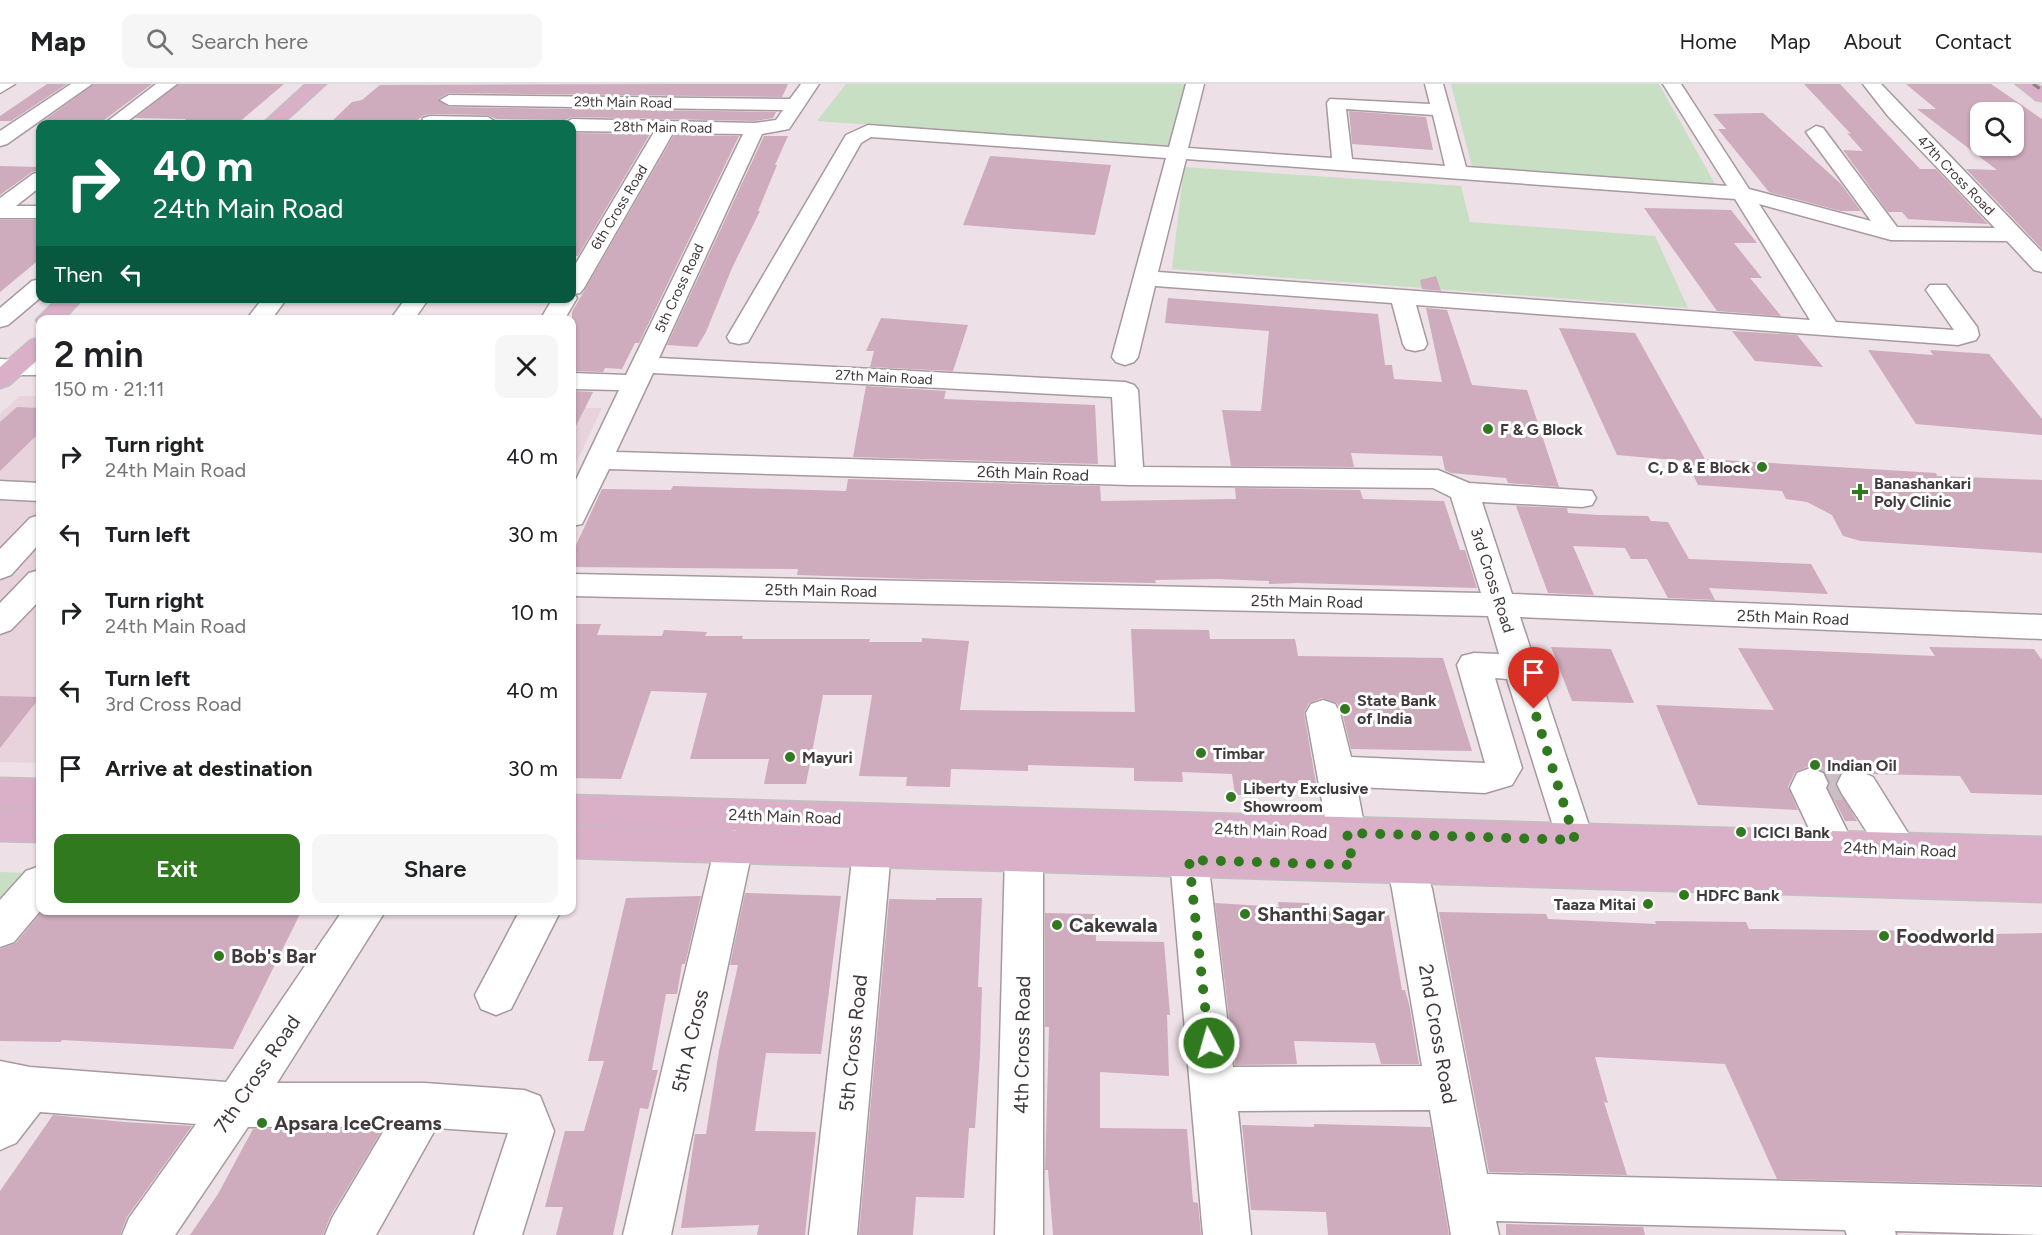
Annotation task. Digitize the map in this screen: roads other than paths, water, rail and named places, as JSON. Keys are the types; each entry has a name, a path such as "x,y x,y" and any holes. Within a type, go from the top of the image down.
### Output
{"main road":[{"path":"276,120 317,84"},
{"path":"294,120 335,84"},
{"path":"2025,84 2042,96"},
{"path":"53,315 67,303"},
{"path":"75,315 89,303"},
{"path":"4,369 36,331"},
{"path":"4,369 36,348"},
{"path":"0,793 36,794"},
{"path":"0,825 36,826"},
{"name":"24th Main Road","path":"576,837 1402,850 1580,856 2042,885"},
{"name":"24th Main Road","path":"576,837 734,846 1189,860 1350,849"},
{"name":"24th Main Road","path":"1580,856 1836,847 2042,853"}],"street":[{"path":"0,88 6,84"},
{"path":"0,140 83,84"},
{"path":"118,120 168,84"},
{"path":"432,120 463,84"},
{"path":"755,129 782,125 810,84"},
{"path":"1125,357 1195,84"},
{"path":"1434,84 1457,173"},
{"path":"1672,84 1827,327"},
{"name":"47th Cross Road","path":"1872,84 1895,112 2040,262"},
{"name":"29th Main Road","path":"449,100 796,105"},
{"path":"1343,165 1336,104 1441,110"},
{"name":"28th Main Road","path":"576,125 755,129"},
{"name":"6th Cross Road","path":"576,281 667,127"},
{"name":"5th Cross Road","path":"576,508 755,129"},
{"path":"739,337 853,139 861,133 884,130 1741,194 1891,233 2014,235"},
{"path":"1816,132 1891,233"},
{"path":"0,210 36,181"},
{"path":"0,210 36,212"},
{"path":"1146,278 1958,338 1966,335 1965,327 1938,290"},
{"path":"0,293 36,291"},
{"path":"0,320 36,293"},
{"path":"1402,297 1415,344"},
{"path":"262,315 272,303"},
{"path":"4,369 36,368"},
{"name":"27th Main Road","path":"576,381 639,374 1125,390 1130,476"},
{"name":"26th Main Road","path":"598,460 1130,476 1438,479 1464,492"},
{"path":"0,490 36,492"},
{"path":"1464,492 1582,498"},
{"name":"3rd Cross Road","path":"1464,492 1502,605 1580,856"},
{"path":"0,568 36,529"},
{"path":"0,622 36,585"},
{"name":"25th Main Road","path":"576,585 1502,605 2042,627"},
{"path":"1336,771 1485,778 1499,775 1504,768 1474,665 1521,667"},
{"path":"1323,713 1350,849"},
{"path":"1810,783 1808,788 1836,847"},
{"path":"1855,784 1860,788 1899,849"},
{"name":"5th A Cross","path":"647,1235 734,846"},
{"name":"2nd Cross Road","path":"1402,850 1472,1216"},
{"name":"5th Cross Road","path":"833,1235 872,851"},
{"name":"4th Cross Road","path":"1019,1235 1024,855"},
{"path":"1189,860 1227,1235"},
{"path":"0,929 36,888"},
{"name":"7th Cross Road","path":"146,1235 237,1105 363,915"},
{"path":"496,994 539,915"},
{"path":"0,1127 15,1086 237,1105 424,1105 524,1112 529,1120 531,1131 498,1235"},
{"path":"1214,1089 1448,1088"},
{"path":"349,1235 424,1105"},
{"path":"1472,1216 1865,1221 2042,1211"}],"tunnel":[{"path":"1810,783 1855,784"}],"railway":[{"path":"2033,84 2042,90"}],"place":[{"name":"F & G Block","path":"1488,429"},
{"name":"C, D & E Block","path":"1762,467"},
{"name":"Banashankari Poly Clinic","path":"1860,492"},
{"name":"State Bank of India","path":"1345,709"},
{"name":"Timbar","path":"1201,753"},
{"name":"Mayuri","path":"790,757"},
{"name":"Indian Oil","path":"1815,765"},
{"name":"Liberty Exclusive Showroom","path":"1231,797"},
{"name":"ICICI Bank","path":"1741,832"},
{"name":"HDFC Bank","path":"1684,895"},
{"name":"Taaza Mitai","path":"1648,904"},
{"name":"Shanthi Sagar","path":"1245,914"},
{"name":"Cakewala","path":"1057,925"},
{"name":"Foodworld","path":"1884,936"},
{"name":"Bob's Bar","path":"219,956"},
{"name":"Apsara IceCreams","path":"262,1123"}]}
